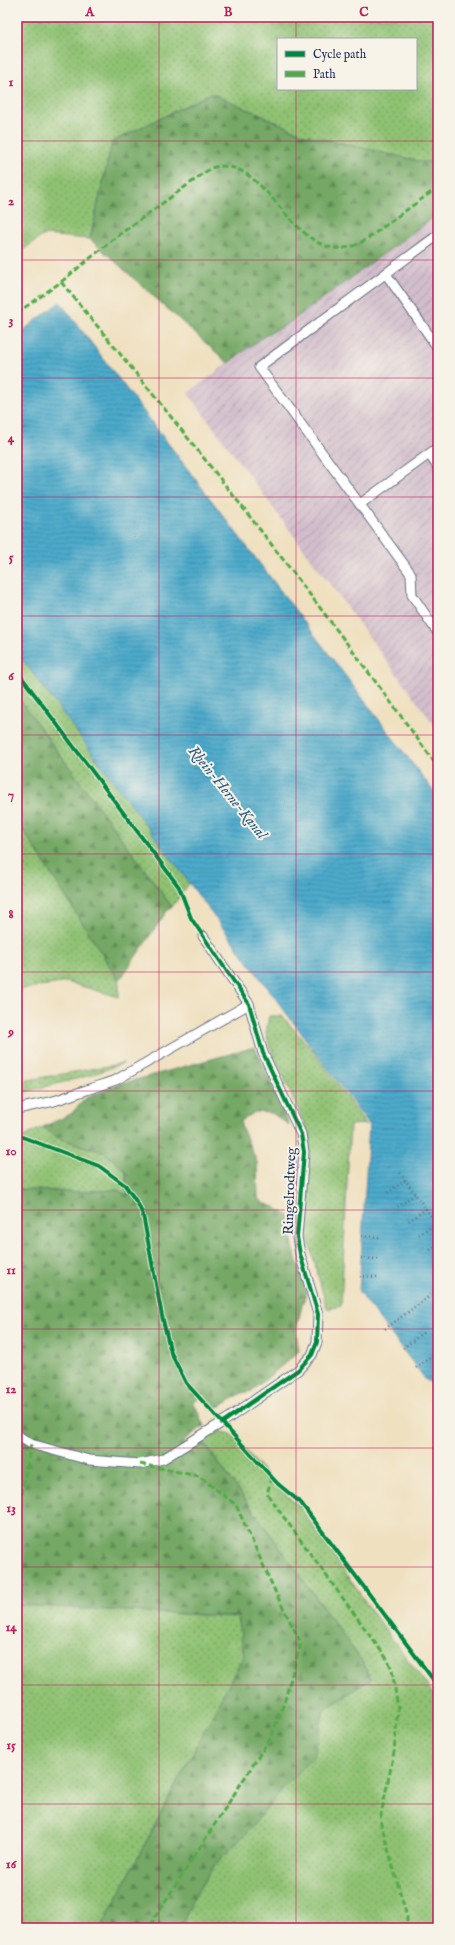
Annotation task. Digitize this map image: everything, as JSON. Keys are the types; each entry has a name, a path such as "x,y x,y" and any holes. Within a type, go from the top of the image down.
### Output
{"lane":[{"path":"438,235 259,367 411,574 412,595 438,634"},
{"path":"386,274 438,348"},
{"path":"360,504 438,447"},
{"path":"429,454 438,467"},
{"name":"Ringelrodtweg","path":"17,1435 31,1444 89,1460 140,1464 163,1459 223,1422 298,1370 312,1355 317,1342 318,1314 300,1254 297,1237 304,1152 301,1134 263,1053 249,1004 203,936"},
{"path":"17,1109 54,1101 116,1080 249,1004"}],"path":[{"path":"400,1173 437,1224 419,1235"},
{"path":"388,1193 405,1180"},
{"path":"398,1207 415,1194"},
{"path":"409,1221 426,1209"},
{"path":"362,1236 380,1237"},
{"path":"430,1250 438,1243"},
{"path":"361,1258 379,1259"},
{"path":"360,1276 378,1277"},
{"path":"385,1329 438,1290"},
{"path":"403,1348 424,1332"},
{"path":"416,1368 438,1352"}],"shaded area":[{"path":"438,214 438,730 188,393 263,337 289,323"}],"green space":[{"path":"17,17 438,17 438,161 423,162 305,135 211,93 112,142 90,239 44,235 17,254"},
{"path":"211,93 305,135 423,162 438,161 438,214 289,323 263,337 228,363 90,239 112,142"},
{"path":"17,652 190,882 172,907 17,696"},
{"path":"17,696 172,907 167,911 119,981 17,820"},
{"path":"17,820 119,981 119,997 67,982 17,990"},
{"path":"269,1016 282,1016 313,1051 366,1124 350,1125 341,1306 327,1309 305,1227 310,1136 270,1047 266,1033"},
{"path":"255,1047 289,1125 272,1113 255,1112 241,1121 241,1126 257,1162 258,1197 263,1203 275,1207 290,1217 293,1246 307,1293 302,1305 296,1331 299,1351 252,1391 242,1393 221,1406 217,1407 203,1394 194,1403 204,1426 184,1440 190,1448 203,1441 361,1660 371,1679 324,1709 314,1757 284,1787 250,1829 214,1866 193,1898 181,1928 101,1928 244,1655 238,1617 17,1605 17,1189 70,1192 116,1190 128,1195 125,1170 105,1153 58,1138 43,1127 71,1114 86,1098 121,1084"},
{"path":"124,1063 91,1075 17,1094 17,1082"},
{"path":"43,1127 58,1138 105,1153 125,1170 128,1195 116,1190 70,1192 17,1189 17,1140"},
{"path":"219,1431 232,1434 273,1483 300,1507 378,1620 438,1700 438,1928 181,1928 193,1898 214,1866 250,1829 284,1787 314,1757 324,1709 371,1679 361,1660 203,1441"},
{"path":"17,1605 238,1617 244,1655 101,1928 17,1928"}],"water":[{"name":"Rhein-Herne-Kanal","path":"60,302 438,797 438,1385 426,1380 359,1292 369,1124 17,652 17,335"}],"marked path":[{"path":"17,313 61,282 116,237 211,168 231,167 248,175 265,190 296,225 313,240 332,248 353,246 362,242 438,187"},
{"path":"61,282 158,401 301,582 438,767"},
{"path":"17,1521 31,1444"},
{"path":"140,1464 199,1476 236,1505 279,1600 301,1643 284,1703 271,1737 155,1917 150,1928"},
{"path":"272,1477 267,1494 387,1659 392,1669 398,1709 394,1752 380,1820 407,1917 407,1928"}],"cycle path":[{"path":"17,671 179,887 191,918 249,1004 263,1053 301,1134 304,1152 297,1237 300,1254 318,1314 317,1342 312,1355 298,1370 223,1422"},
{"path":"17,1135 99,1166 125,1185 138,1204 143,1215 162,1316 171,1353 186,1383 278,1484 301,1503 438,1686"}]}
